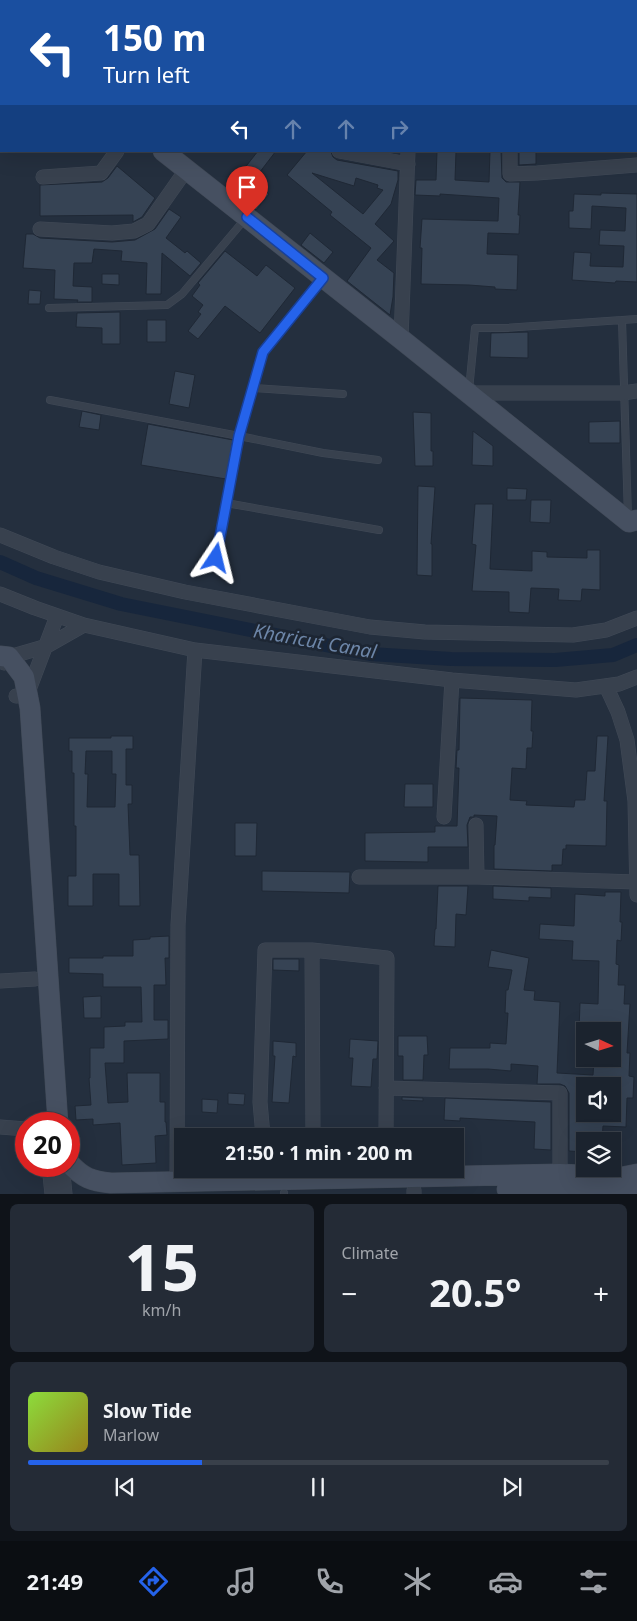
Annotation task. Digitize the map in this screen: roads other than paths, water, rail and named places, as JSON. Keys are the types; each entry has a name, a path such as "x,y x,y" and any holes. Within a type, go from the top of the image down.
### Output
{"street":[{"path":"44,177 101,173 116,152"},
{"path":"164,152 633,521"},
{"path":"350,152 408,158 401,339"},
{"path":"510,152 510,174 637,165"},
{"path":"40,229 112,234 134,232 148,224 186,170"},
{"path":"469,393 630,392"},
{"path":"0,535 54,557 99,572 184,592 370,627 425,632 573,635 606,630 637,618"},
{"path":"0,594 84,626 195,650 452,680 576,690 619,684 637,677"},
{"path":"44,1112 35,979 22,695 47,646 57,616"},
{"path":"57,1112 30,717 15,677 3,660 47,646 84,626"},
{"path":"177,1182 178,925 195,650"},
{"path":"444,817 452,680"},
{"path":"606,686 618,712 627,740 635,801 637,895"},
{"path":"635,801 637,782"},
{"path":"476,825 477,877"},
{"path":"359,878 477,877 637,882"},
{"path":"262,1128 260,1102 265,950 312,950 387,958 386,1128"},
{"path":"312,950 314,1128"},
{"path":"0,981 35,979"},
{"path":"386,1088 560,1093 560,1174"},
{"path":"464,1173 622,1176 637,1174"},
{"path":"52,1194 57,1177"},
{"path":"62,1177 65,1194"},
{"path":"70,1177 79,1186 94,1189 111,1183 177,1182 222,1178"},
{"path":"228,1194 320,1190 414,1192 622,1188 637,1190"}],"lane":[{"path":"49,308 167,305 182,294 247,217"},
{"path":"216,558 239,436 263,352 323,278"},
{"path":"469,393 475,328 505,328 637,319"},
{"path":"622,320 630,392 633,521"},
{"path":"253,388 343,394"},
{"path":"50,400 323,453 378,460"},
{"path":"226,503 379,530"}],"waterway":[{"name":"Kharicut Canal","path":"0,562 36,578 121,604 370,654 451,659 555,660 613,655 637,645"}]}
